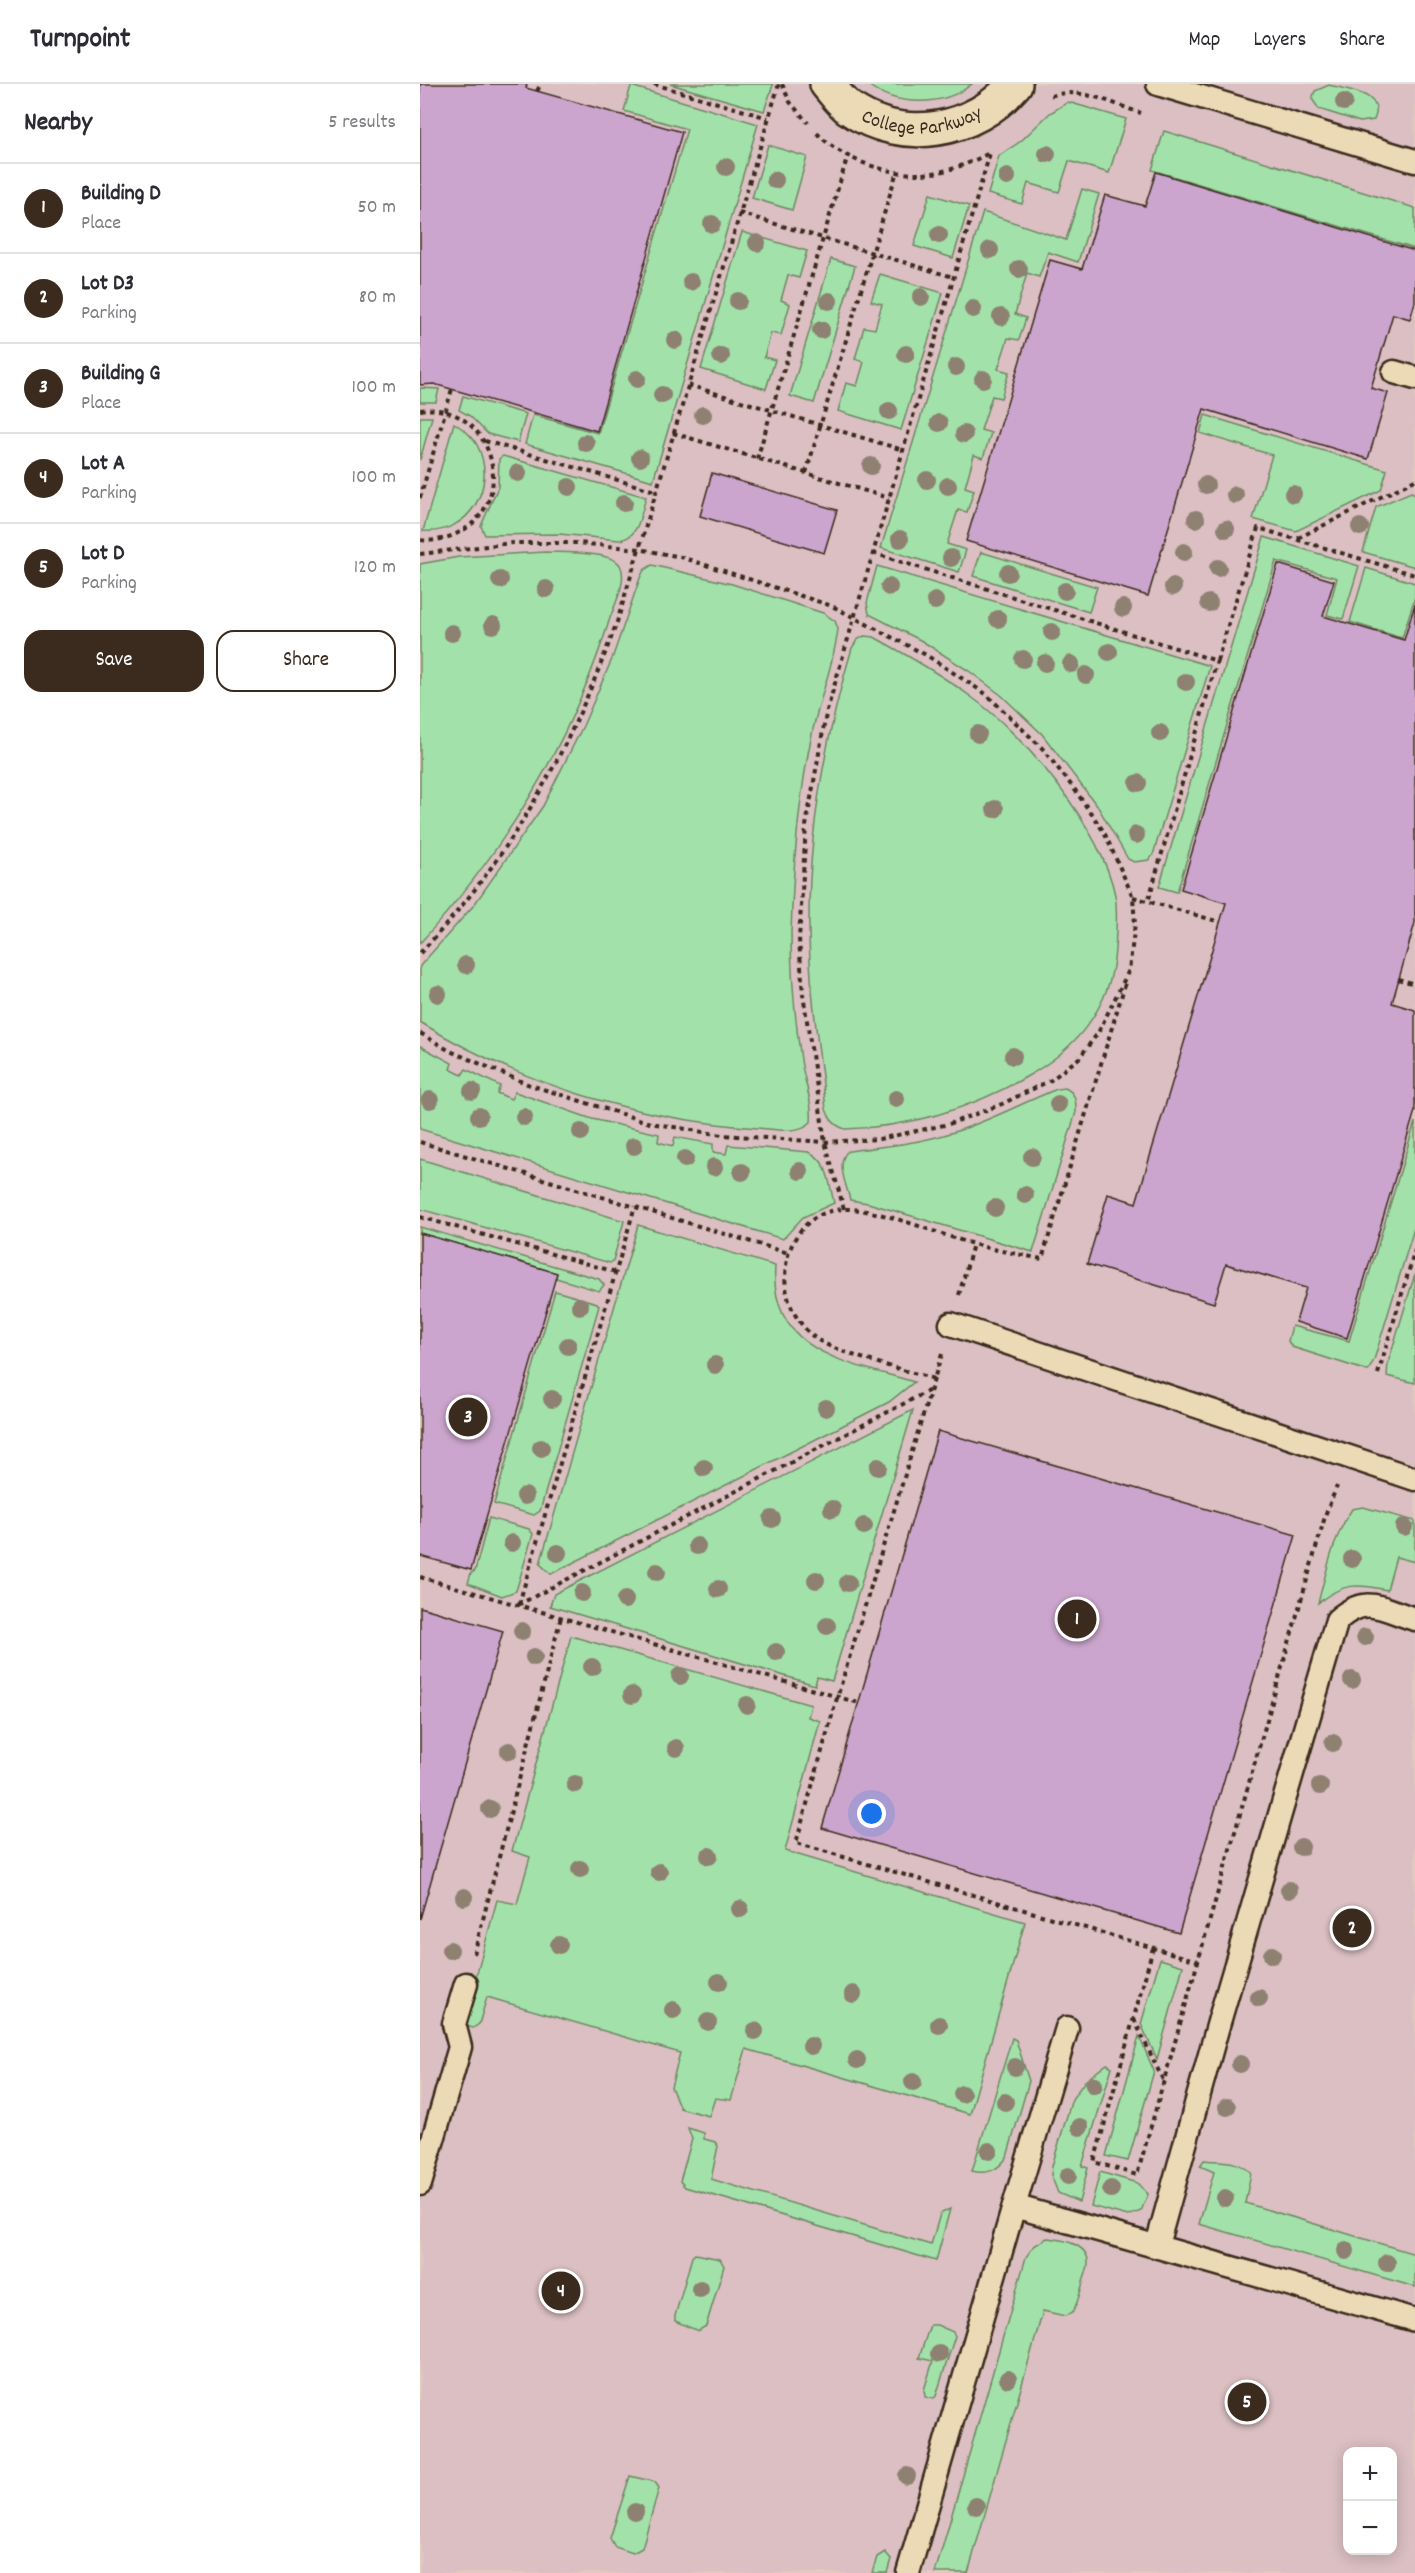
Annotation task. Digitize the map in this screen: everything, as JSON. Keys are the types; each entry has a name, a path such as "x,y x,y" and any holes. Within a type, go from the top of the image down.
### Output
{"street":[{"name":"College Parkway","path":"827,84 848,107 885,126 926,131 966,122 1001,100 1015,84"}],"lane":[{"path":"1170,86 1415,161"},
{"path":"951,1324 1415,1479"},
{"path":"1157,2245 1219,2022 1337,1620 1350,1608 1364,1604 1415,1619"},
{"path":"420,2184 460,2047 454,2024 466,1984"},
{"path":"908,2573 1067,2028"},
{"path":"1014,2206 1415,2320"}],"path":[{"path":"537,91 541,84"},
{"path":"654,84 768,118"},
{"path":"420,953 457,915 502,856 557,764 595,681 617,622 739,213 768,118 781,84"},
{"path":"781,84 790,102 822,139 848,155 874,166 897,171 934,172 972,162 999,146"},
{"path":"1044,103 1050,96 1063,92 1079,93 1149,115"},
{"path":"844,1209 825,1142 803,994 799,939 806,826 826,714 990,153"},
{"path":"757,459 848,155"},
{"path":"807,473 897,171"},
{"path":"739,213 953,277"},
{"path":"687,385 903,450"},
{"path":"420,498 452,389"},
{"path":"420,410 446,412 461,418 484,441 492,460 494,480 489,500 479,517 464,530 446,539 420,540"},
{"path":"673,433 890,498"},
{"path":"484,441 655,491"},
{"path":"1297,538 1415,480"},
{"path":"1148,902 1258,528 1415,575"},
{"path":"420,554 512,543 578,543 639,549 681,557 832,606 926,654 986,694 1042,748 1104,832 1133,897 1135,924 1129,970 1042,1258 973,1244 864,1211 844,1209 825,1212 810,1220 796,1233 788,1252 785,1280 787,1300 801,1324 815,1338 835,1348 934,1378"},
{"path":"873,553 1218,661"},
{"path":"1133,897 1220,922"},
{"path":"420,1033 450,1050 530,1085 650,1123 722,1135 825,1142 879,1139 949,1124 1002,1104 1051,1080 1079,1058 1098,1033 1129,970"},
{"path":"1398,979 1415,984"},
{"path":"420,1142 788,1252"},
{"path":"518,1605 635,1206"},
{"path":"420,1217 616,1272"},
{"path":"973,1244 796,1843 1198,1961"},
{"path":"1378,1374 1415,1250"},
{"path":"518,1605 931,1389"},
{"path":"1153,1948 1094,2162 1137,2175 1326,1513 1337,1485"},
{"path":"420,1577 859,1703"},
{"path":"466,1984 561,1617"},
{"path":"1133,2019 1164,2081"}],"shaded area":[{"path":"420,84 1415,84 1415,2573 420,2573"}],"green space":[{"path":"670,84 772,84 773,85 764,111"},
{"path":"867,84 972,84 947,97 920,101 892,97"},
{"path":"1329,85 1354,91 1370,98 1375,104 1374,120 1360,122 1319,109 1312,99 1315,91"},
{"path":"631,86 758,124 653,481 525,444 533,415 598,433 687,129 624,111"},
{"path":"1068,102 1126,119 1109,173 1069,161 1059,192 1028,183 1022,204 988,194 999,156 1021,141 1050,113"},
{"path":"1164,131 1415,208 1415,249 1152,170"},
{"path":"768,145 807,157 792,210 752,198"},
{"path":"1082,189 1099,194 1078,262 1048,252 1039,277 1027,273 1015,314 1026,318 1019,340 1008,338 998,369 1009,372 1001,398 992,396 981,430 991,433 983,458 974,455 965,487 974,490 967,512 958,510 947,544 966,550 959,572 881,548 983,212 1066,240"},
{"path":"930,194 969,206 953,258 914,246"},
{"path":"742,232 807,251 799,278 788,275 781,300 790,304 781,335 771,333 764,357 775,360 766,389 701,369"},
{"path":"831,259 855,266 814,403 790,396"},
{"path":"880,274 943,293 901,430 838,411 846,383 857,386 864,362 855,359 864,327 875,329 882,304 871,301"},
{"path":"420,388 439,389 436,402 420,402"},
{"path":"463,396 526,414 518,442 488,434 470,416 459,410"},
{"path":"1205,415 1387,470 1381,490 1296,531 1253,519 1272,455 1200,433"},
{"path":"420,417 432,417 420,460"},
{"path":"454,423 470,435 477,445 483,460 482,491 476,505 454,525 440,530 423,531"},
{"path":"503,456 646,497 635,530 626,539 619,540 560,534 485,535 481,526 498,487 499,459"},
{"path":"1411,492 1415,494 1415,567 1363,552 1376,507"},
{"path":"1264,537 1359,566 1343,619 1327,615 1337,578 1276,561 1177,892 1159,887"},
{"path":"546,552 597,555 615,560 620,565 623,577 620,592 576,707 533,791 481,870 420,943 420,564 459,557"},
{"path":"981,552 1097,587 1089,612 973,576"},
{"path":"652,565 732,584 823,613 835,621 838,629 807,759 795,858 791,933 795,1013 811,1114 811,1122 799,1129 779,1130 714,1124 670,1117 583,1095 499,1064 420,1022 420,966 474,905 543,806 583,726 612,659 640,578 644,570"},
{"path":"877,566 1210,666 1153,855 1149,860 1134,862 1128,859 1098,807 1042,734 1001,695 922,641 869,614 867,603"},
{"path":"1366,568 1415,583 1415,597 1402,638 1350,622"},
{"path":"864,636 874,637 923,665 970,696 1014,734 1058,785 1094,841 1107,869 1115,895 1115,949 1107,990 1088,1025 1060,1054 1044,1066 1005,1088 962,1107 893,1125 845,1129 833,1122 826,1109 811,973 809,891 815,821 826,751 852,648 857,640"},
{"path":"420,1046 452,1063 450,1069 462,1075 466,1069 500,1086 497,1093 511,1099 515,1092 592,1119 659,1134 658,1142 673,1146 675,1137 713,1144 713,1152 726,1154 728,1145 809,1152 821,1161 824,1167 834,1203 803,1217 783,1239 420,1129"},
{"path":"1065,1088 1075,1098 1076,1112 1033,1252 868,1203 850,1200 842,1168 842,1161 848,1151 941,1136 980,1123 1057,1089"},
{"path":"1415,1122 1415,1225 1374,1360 1368,1371 1292,1347 1288,1341 1292,1326 1349,1341"},
{"path":"420,1159 624,1221 613,1261 610,1263 420,1209"},
{"path":"638,1225 775,1266 777,1295 785,1318 799,1336 818,1350 839,1360 914,1382 889,1402 551,1574 540,1564"},
{"path":"420,1227 599,1279 604,1285 599,1291 556,1278 557,1273 420,1233"},
{"path":"1415,1274 1415,1383 1387,1376 1388,1363"},
{"path":"555,1291 597,1303 599,1306 540,1511 534,1515 494,1504"},
{"path":"913,1410 832,1681 817,1677 815,1685 550,1606 554,1594"},
{"path":"1363,1507 1415,1521 1415,1562 1396,1557 1387,1590 1351,1586 1335,1591 1318,1603 1331,1554 1345,1520 1352,1509"},
{"path":"489,1518 529,1529 533,1534 516,1591 502,1596 468,1583 471,1573 475,1571"},
{"path":"571,1636 811,1705 808,1717 820,1721 785,1851 1025,1922 970,2114 746,2049 731,2100 715,2098 709,2116 680,2108 671,2087 680,2053 487,1997 479,2024 473,2028 466,2026 464,2021 497,1900 517,1904 530,1857 512,1851"},
{"path":"1160,1959 1183,1966 1157,2059 1141,2024"},
{"path":"1139,2036 1154,2071 1128,2161 1106,2156"},
{"path":"1012,2038 1016,2040 1029,2081 1007,2157 992,2170 972,2171"},
{"path":"1107,2064 1112,2067 1082,2166 1088,2168 1079,2202 1058,2193 1051,2175 1052,2166 1072,2099 1085,2081"},
{"path":"688,2128 704,2133 704,2139 715,2142 718,2146 711,2179 931,2245 940,2214 950,2209 936,2261 685,2187 680,2181 692,2139"},
{"path":"1204,2160 1235,2163 1251,2173 1245,2203 1415,2254 1415,2287 1199,2224 1214,2172 1200,2166"},
{"path":"1100,2172 1137,2183 1148,2194 1141,2211 1128,2216 1091,2206"},
{"path":"1047,2238 1073,2244 1084,2251 1088,2268 1079,2298 1072,2313 1065,2316 1043,2311 968,2573 935,2573 1026,2257 1034,2246"},
{"path":"695,2254 720,2259 724,2266 706,2326 698,2331 675,2321 692,2257"},
{"path":"930,2325 937,2325 953,2332 955,2336 936,2396 933,2399 925,2397 924,2390 933,2361 919,2358"},
{"path":"630,2476 655,2482 659,2488 642,2548 633,2553 615,2547 610,2538"},
{"path":"885,2552 891,2559 887,2573 872,2573 877,2557"}],"building":[{"path":"420,84 527,84 526,88 682,132 597,431 434,384 420,385"},
{"path":"1156,172 1415,251 1415,302 1410,319 1393,314 1371,388 1388,393 1368,459 1204,409 1148,596 966,541 1050,260 1082,269 1105,195 1145,206"},
{"path":"712,473 837,510 824,553 700,516"},
{"path":"1278,564 1334,581 1323,616 1404,640 1415,604 1415,923 1392,1003 1415,1010 1415,1111 1347,1338 1296,1322 1306,1288 1226,1264 1214,1303 1087,1264 1108,1194 1136,1203 1226,903 1181,889"},
{"path":"420,1233 557,1273 471,1570 420,1556"},
{"path":"938,1431 1296,1535 1179,1933 822,1828"},
{"path":"420,1607 503,1631 420,1919"}],"place":[{"name":"Building G","path":"468,1417"},
{"name":"Building D","path":"1077,1619"},
{"name":"Lot D3","path":"1352,1928"},
{"name":"Lot A","path":"561,2291"},
{"name":"Lot D","path":"1247,2402"}]}
